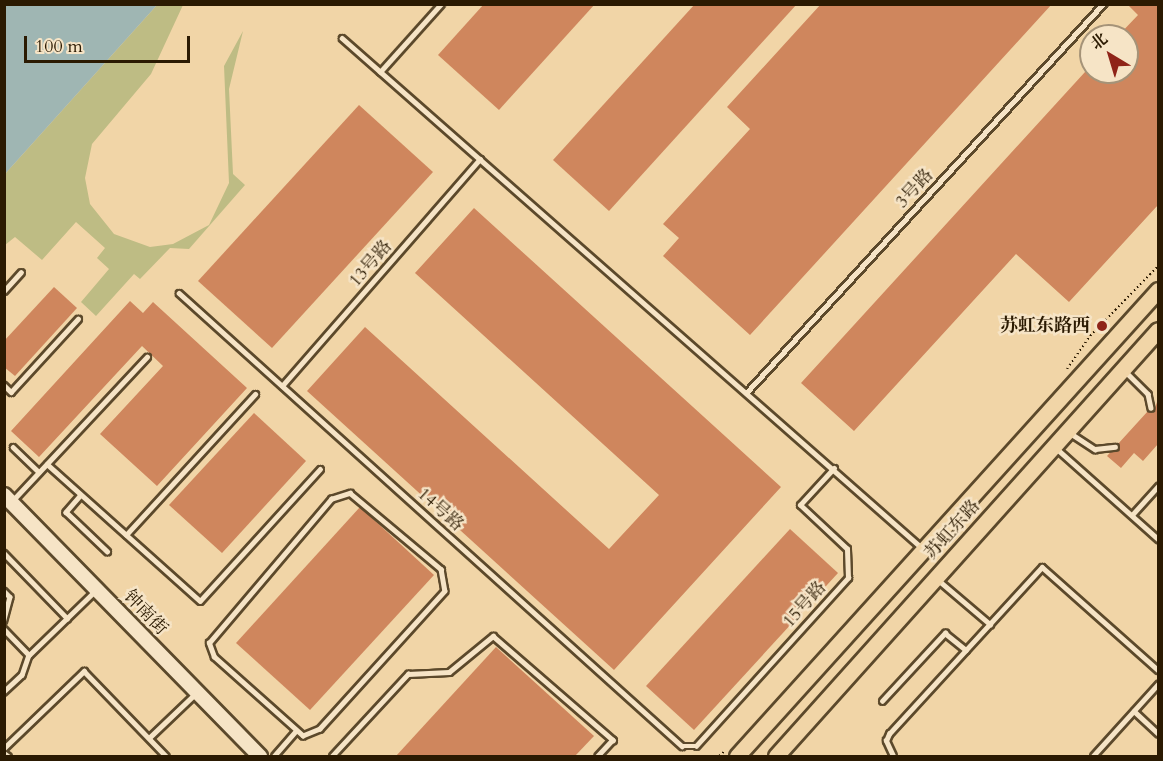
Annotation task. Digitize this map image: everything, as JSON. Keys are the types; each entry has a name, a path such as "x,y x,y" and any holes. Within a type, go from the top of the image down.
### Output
{"main road":[{"name":"苏虹东路","path":"737,756 1158,290"},
{"name":"苏虹东路","path":"776,756 1158,330"}],"street":[{"name":"钟南街","path":"8,498 260,756"}],"lane":[{"path":"380,72 441,4"},
{"name":"3号路","path":"747,392 1103,4"},
{"path":"342,38 834,468 923,549"},
{"name":"13号路","path":"282,386 480,159"},
{"path":"4,291 21,272"},
{"name":"14号路","path":"179,293 682,746"},
{"path":"4,385 11,392 78,318"},
{"path":"8,498 47,464 147,357"},
{"path":"1123,369 1148,394 1151,408"},
{"path":"126,535 255,394"},
{"path":"1068,431 1095,449 1115,447"},
{"path":"1054,446 1158,538"},
{"path":"13,447 39,472"},
{"path":"47,464 200,601 320,469"},
{"name":"15号路","path":"682,746 696,746 848,578 847,549 800,505 834,468"},
{"path":"1132,515 1158,486"},
{"path":"350,493 441,569 445,591 320,729 303,736 295,732 214,657 208,643 331,499 350,493"},
{"path":"81,495 66,512 107,551"},
{"path":"4,553 67,618"},
{"path":"893,756 886,741 889,734 1042,567 1158,670"},
{"path":"936,578 990,624"},
{"path":"4,692 22,675 29,655 97,590"},
{"path":"4,591 10,597 4,620"},
{"path":"4,629 29,655"},
{"path":"882,701 945,633 966,650"},
{"path":"333,756 408,674 425,669 449,672 489,636 613,740 598,756"},
{"path":"4,748 84,671 166,756"},
{"path":"1093,756 1158,684"},
{"path":"149,738 197,693"},
{"path":"1134,711 1158,733"},
{"path":"274,756 295,732"},
{"path":"4,753 8,756"}],"shaded area":[{"path":"157,5 183,5 151,74 92,144 85,178 90,204 114,234 150,247 173,244 209,225 229,183 224,66 243,31 229,89 233,174 245,185 189,249 170,248 140,279 134,274 96,316 81,302 109,269 97,258 105,248 76,222 42,260 15,237 5,245 5,174"}],"water":[{"path":"4,5 157,5 5,174"}],"building":[{"path":"484,4 595,4 499,110 438,55"},
{"path":"695,4 797,4 609,211 553,160"},
{"path":"821,4 1052,4 750,335 663,256 679,238 663,224 750,129 727,107"},
{"path":"1127,4 1158,4 1158,205 1069,302 1016,254 854,431 801,383 1079,79 1079,84 1139,84 1139,24 1129,24 1138,15"},
{"path":"359,105 433,172 272,348 198,281"},
{"path":"474,208 781,487 614,670 307,391 365,327 609,549 659,495 415,273"},
{"path":"54,287 77,308 15,376 4,367 4,341"},
{"path":"130,301 143,313 153,302 247,388 157,486 100,434 163,366 142,346 39,457 11,431"},
{"path":"1158,399 1158,444 1143,461 1134,453 1121,468 1107,456 1148,411 1154,411"},
{"path":"254,413 306,461 222,553 169,505"},
{"path":"360,507 434,575 310,710 236,643"},
{"path":"790,529 838,573 694,730 646,686"},
{"path":"496,647 594,736 575,756 396,756"}],"place":[{"name":"苏虹东路西","path":"1102,326"}]}
